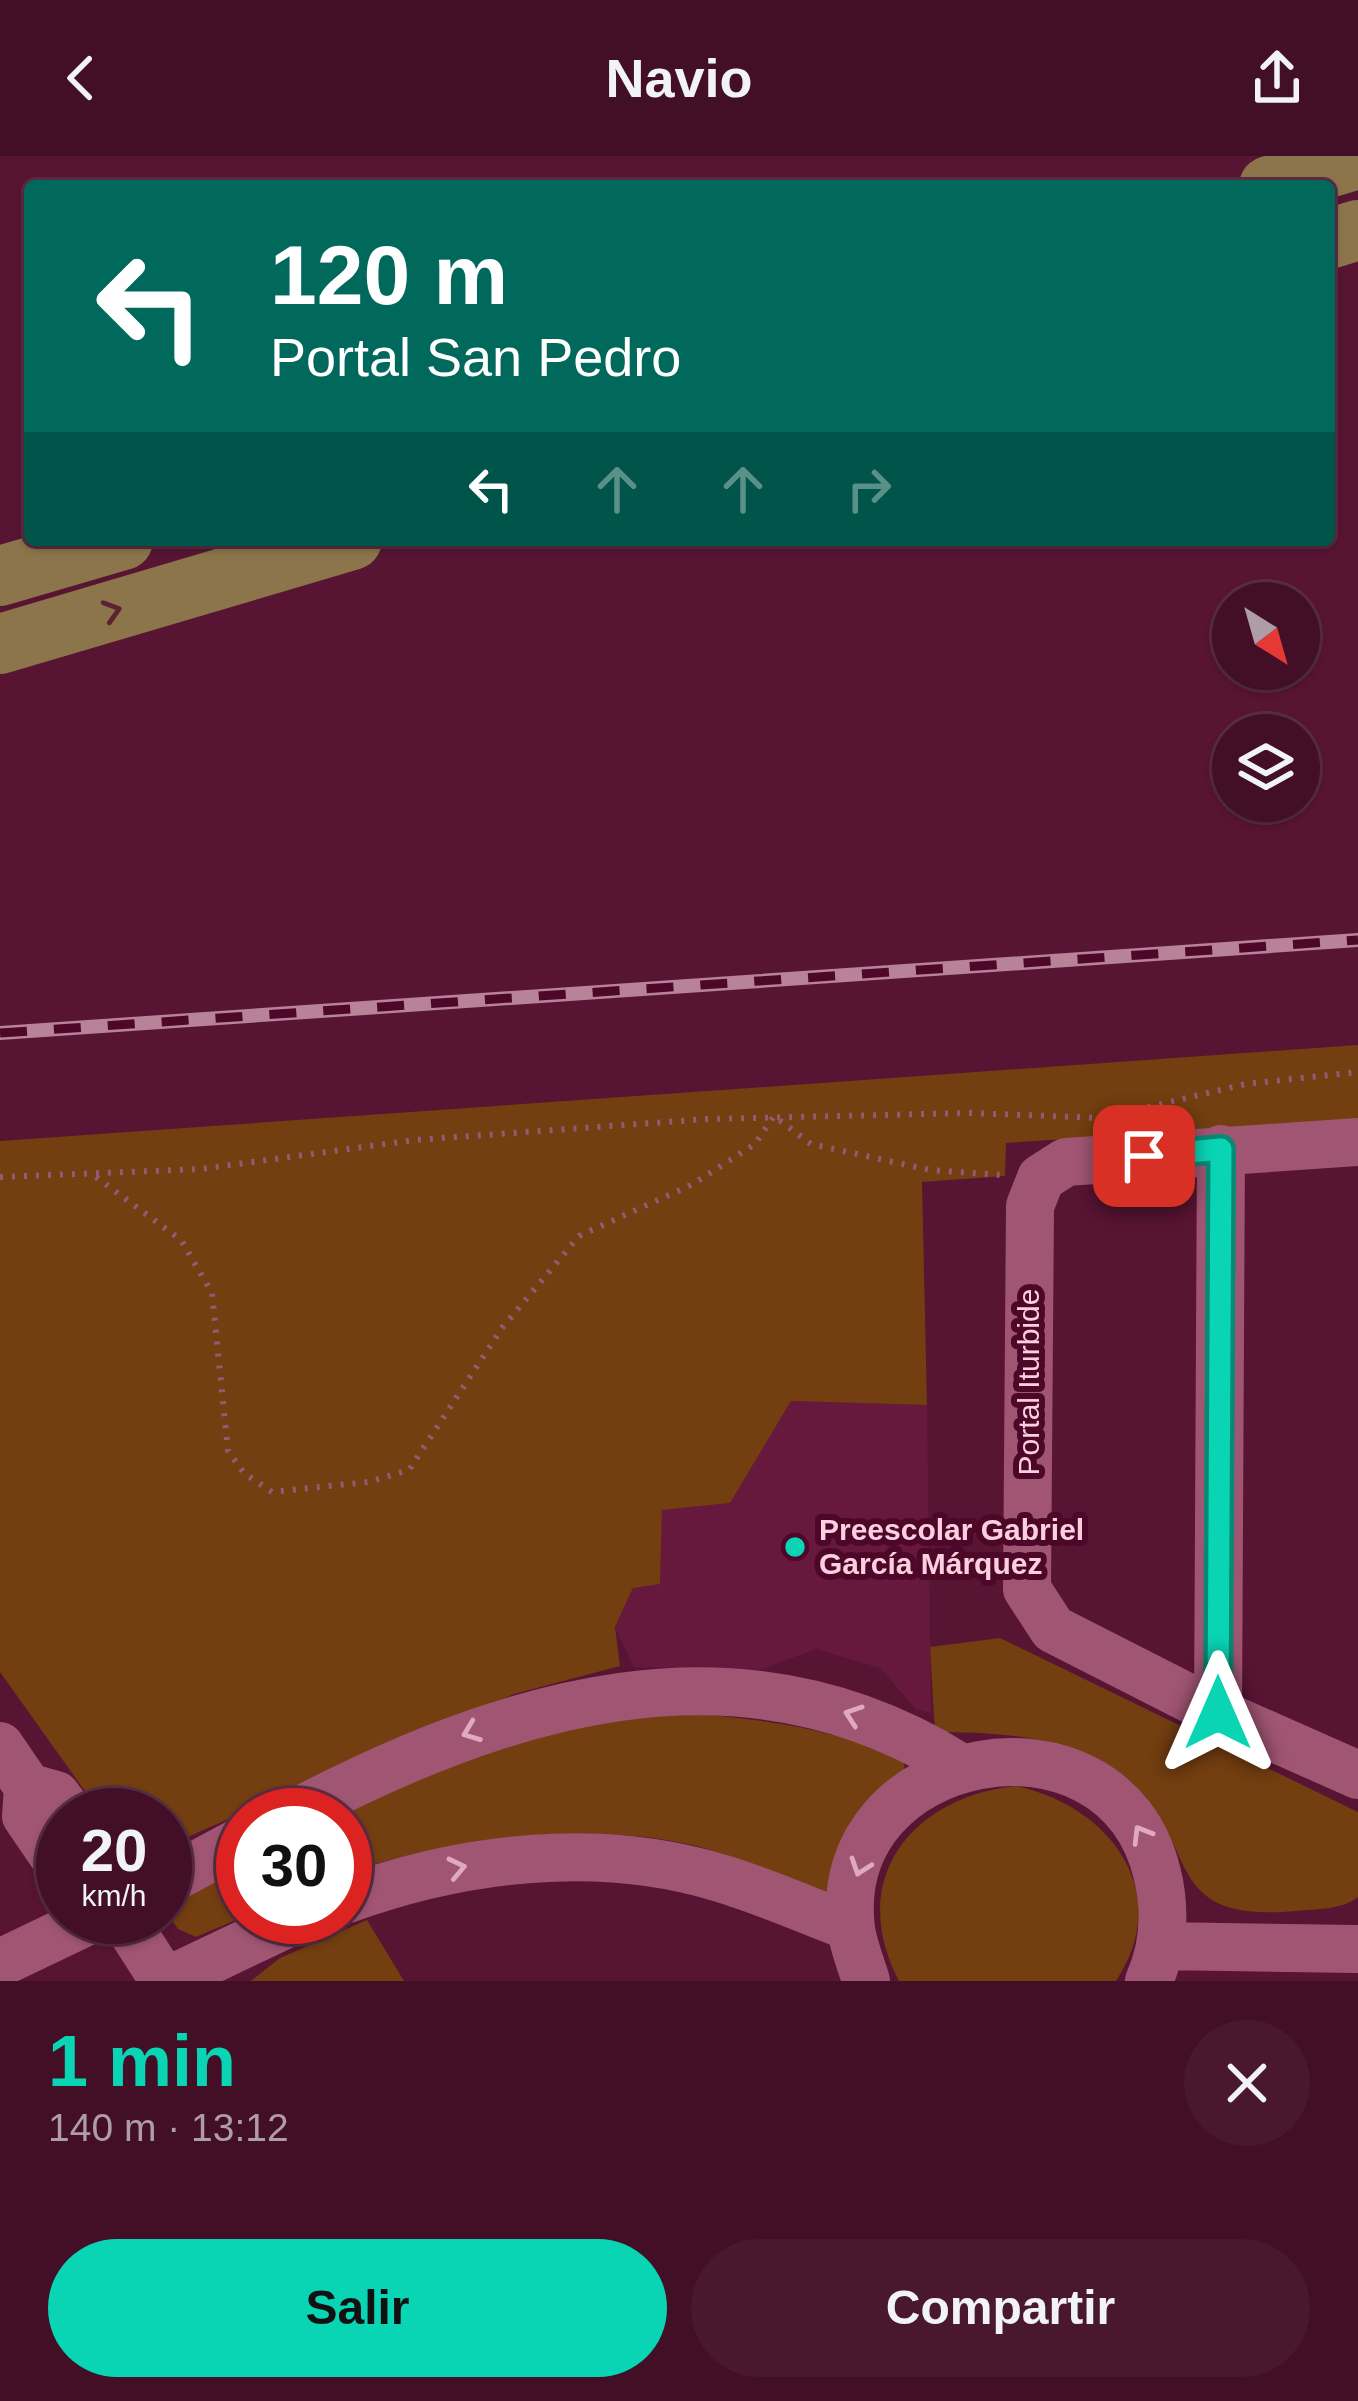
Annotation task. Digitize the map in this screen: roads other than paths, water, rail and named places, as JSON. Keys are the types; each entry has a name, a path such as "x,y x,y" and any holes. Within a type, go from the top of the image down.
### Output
{"main road":[{"path":"1288,180 1358,158"},
{"path":"0,576 102,546"},
{"path":"0,644 332,546"}],"street":[{"path":"1358,1142 1221,1149 1218,1713 1358,1775"},
{"name":"Portal Iturbide","path":"1218,1713 1053,1629 1027,1589 1030,1205 1041,1178 1066,1162 1221,1149"},
{"path":"349,1788 468,1732 531,1712 667,1690 772,1695 829,1706 895,1729 958,1766"},
{"path":"0,1746 28,1787 26,1816 36,1831"},
{"path":"866,1981 851,1927 854,1877 874,1830 909,1793 958,1766 1000,1760 1047,1763 1091,1782 1128,1813 1152,1853 1164,1899 1154,1971 1358,1949"},
{"path":"28,1787 36,1789"},
{"path":"372,1892 472,1864 579,1859 719,1877 851,1927"},
{"path":"0,1963 40,1944"},
{"path":"141,1944 166,1981 244,1944"}],"railway":[{"path":"0,1033 1358,940"}],"place":[{"name":"Preescolar Gabriel García Márquez","path":"795,1547"}]}
